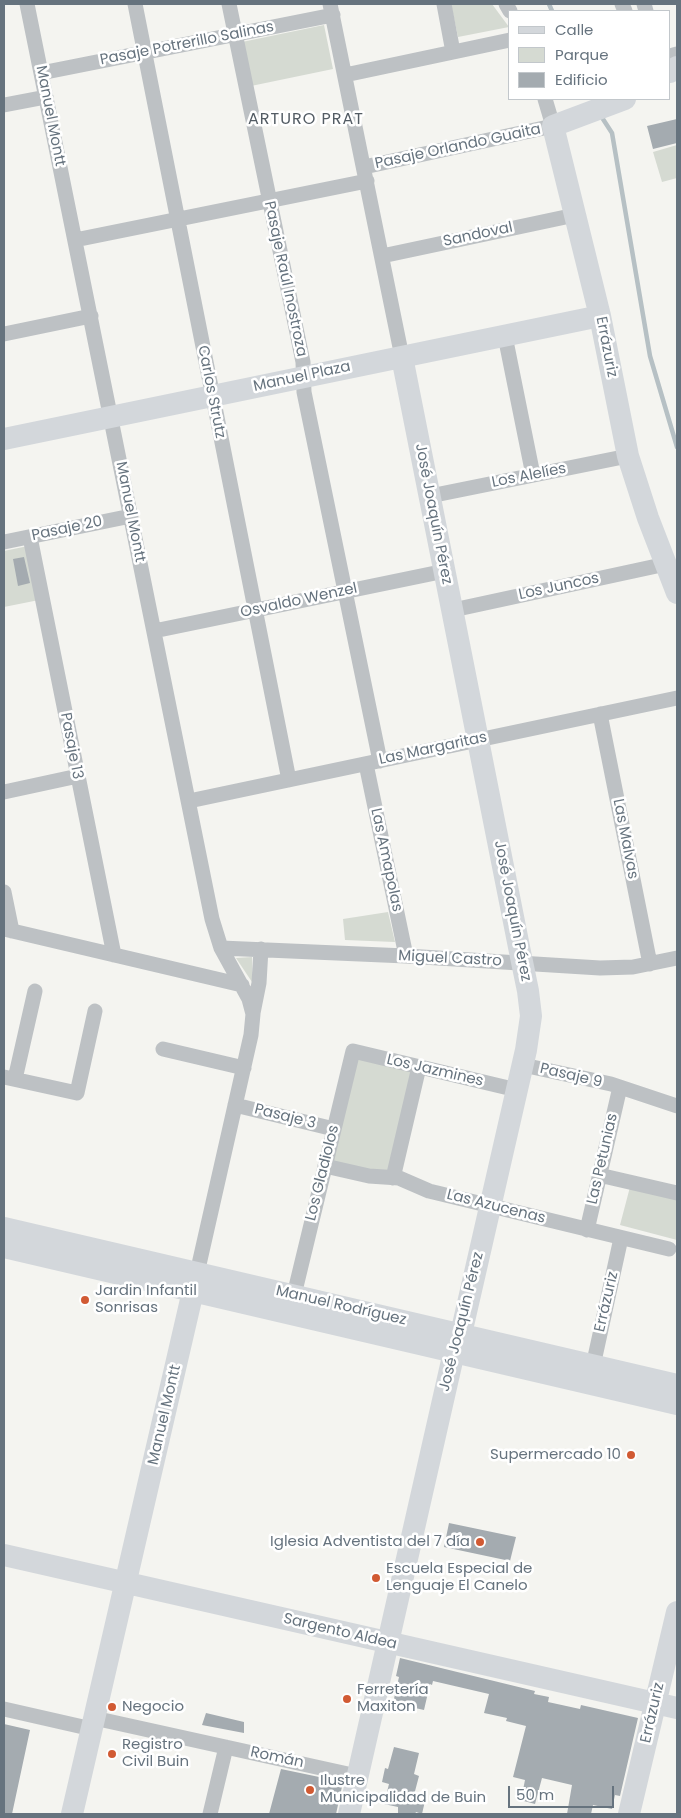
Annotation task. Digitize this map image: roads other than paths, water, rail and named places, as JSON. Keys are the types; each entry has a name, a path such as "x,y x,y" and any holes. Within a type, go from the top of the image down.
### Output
{"street":[{"name":"Manuel Montt","path":"27,4 212,919 221,948 249,999 253,1014"},
{"name":"Carlos Strutz","path":"135,4 289,780"},
{"name":"Pasaje Raúl Inostroza","path":"229,4 303,362 304,392 345,592 373,762"},
{"path":"444,4 453,52"},
{"name":"Pasaje Potrerillo Salinas","path":"41,73 235,34 332,9"},
{"name":"José Joaquín Pérez","path":"332,9 523,963 530,1016 530,1033 523,1064 349,1814"},
{"path":"345,75 508,40"},
{"path":"4,105 46,97"},
{"name":"Errázuriz","path":"544,100 553,126 600,316 628,456 648,518 677,593"},
{"path":"553,126 611,105"},
{"name":"Pasaje Orlando Guaita","path":"75,240 269,201 365,174 553,126"},
{"name":"Sandoval","path":"382,256 575,214"},
{"path":"4,334 91,316"},
{"name":"Manuel Plaza","path":"4,439 600,316"},
{"path":"504,336 532,476"},
{"name":"Los Alelíes","path":"430,496 628,456"},
{"name":"Pasaje 20","path":"4,542 131,516"},
{"name":"Pasaje 13","path":"30,537 114,955"},
{"name":"Los Juncos","path":"452,610 666,564"},
{"name":"Osvaldo Wenzel","path":"154,631 445,571"},
{"name":"Las Margaritas","path":"188,801 677,698"},
{"name":"Las Malvas","path":"600,714 650,964"},
{"name":"Las Amapolas","path":"373,762 406,956"},
{"path":"4,792 78,776"},
{"path":"4,892 8,930 242,985"},
{"name":"Miguel Castro","path":"221,948 406,956 600,968 650,964 677,958"},
{"name":"Manuel Montt","path":"72,1814 244,1068 259,984 261,949"},
{"path":"35,992 9,1078 77,1093 95,1011"},
{"path":"163,1049 244,1068"},
{"name":"Los Jazmines","path":"353,1051 517,1090"},
{"name":"Los Gladiolos","path":"294,1296 353,1051"},
{"name":"Pasaje 9","path":"523,1064 620,1087 677,1106"},
{"path":"393,1178 419,1067"},
{"name":"Las Petunias","path":"587,1230 620,1087"},
{"name":"Pasaje 3","path":"235,1105 334,1129"},
{"name":"Las Azucenas","path":"325,1166 369,1176 405,1180 429,1190 490,1206 669,1249"},
{"path":"600,1175 677,1193"},
{"name":"Manuel Rodríguez","path":"4,1228 195,1282 457,1343 593,1366 677,1385"},
{"name":"Errázuriz","path":"593,1366 621,1238"},
{"name":"Manuel Rodríguez","path":"4,1247 195,1282 294,1296 677,1404"},
{"name":"Sargento Aldea","path":"4,1555 666,1706"},
{"name":"Errázuriz","path":"629,1814 666,1706 677,1612"},
{"name":"Román","path":"4,1709 226,1747 357,1776"},
{"path":"210,1814 226,1747"}],"waterway":[{"path":"549,4 552,10"},
{"path":"601,116 612,133 650,356 677,447"}],"place":[{"name":"Jardin Infantil Sonrisas","path":"85,1300"},
{"name":"Supermercado 10","path":"631,1455"},
{"name":"Iglesia Adventista del 7 día","path":"480,1542"},
{"name":"Escuela Especial de Lenguaje El Canelo","path":"376,1578"},
{"name":"Ferretería Maxiton","path":"347,1699"},
{"name":"Negocio","path":"112,1707"},
{"name":"Registro Civil Buin","path":"112,1754"},
{"name":"Ilustre Municipalidad de Buin","path":"310,1790"}],"district":[{"name":"ARTURO PRAT","path":"306,120"}]}
